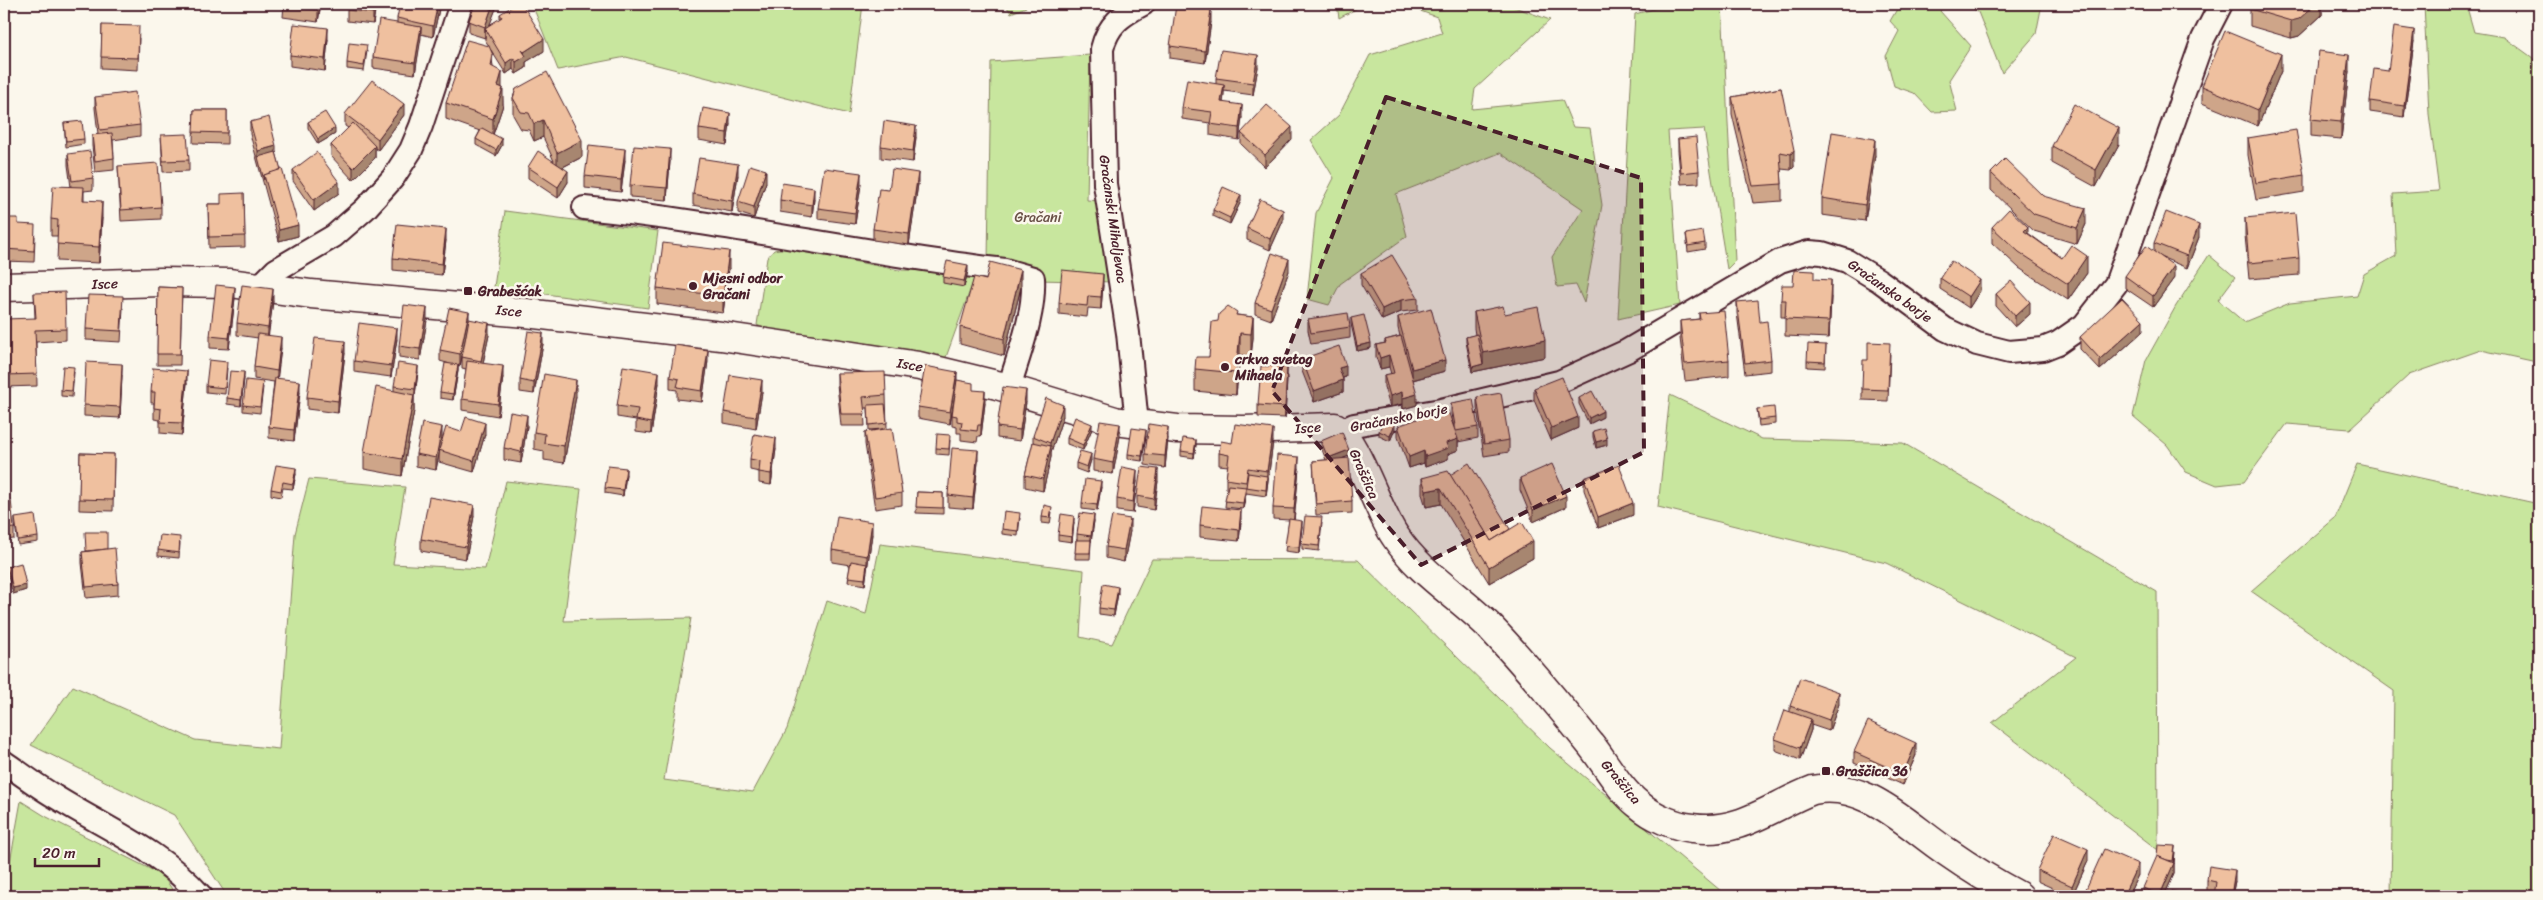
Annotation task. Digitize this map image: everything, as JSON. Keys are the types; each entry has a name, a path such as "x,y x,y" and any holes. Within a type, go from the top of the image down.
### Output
{"street":[{"path":"260,286 276,270 334,236 365,209 393,178 411,150 421,126 461,4"},
{"name":"Gračanski Mihaljevac","path":"1137,424 1128,333 1105,184 1102,48 1108,30 1114,21 1121,15 1143,4"},
{"name":"Gračansko borje","path":"1341,431 1354,425 1441,410 1559,382 1604,363 1654,336 1780,261 1809,252 1837,256 1853,264 1945,329 1977,344 2009,352 2043,349 2058,343 2084,325 2116,284 2203,39 2221,4"},
{"path":"584,208 740,228 832,246 1005,270 1033,278 1034,294 1009,388"},
{"name":"Isce","path":"4,287 196,281 260,286 311,294 599,321 828,351 919,366 1009,388 1115,421 1177,430 1244,430 1326,426 1341,431"},
{"name":"Graščica","path":"1341,431 1349,441 1384,519 1409,556 1431,578 1463,602 1490,628 1590,743 1638,804 1652,814 1679,825 1701,829 1724,829 1741,824 1814,790 1824,788 1848,790 1881,806 1983,876 2018,896"},
{"path":"4,762 53,796 156,855 181,874 201,896"}],"highlighted area":[{"path":"1386,97 1641,178 1644,452 1421,565 1272,391"}],"green space":[{"path":"532,4 863,4 849,114 626,57 558,70"},
{"path":"1005,4 1026,4 1026,7 1011,13"},
{"path":"1337,4 1365,4 1339,18"},
{"path":"1401,4 1506,4 1550,20 1475,89 1472,109 1562,100 1573,127 1590,128 1602,205 1584,303 1576,285 1557,287 1552,257 1583,209 1500,153 1396,194 1407,236 1340,284 1329,305 1307,299 1316,213 1334,178 1311,140 1339,115 1370,55 1442,33 1437,17"},
{"path":"1672,4 1722,4 1735,261 1727,269 1704,129 1668,131 1680,305 1618,319 1635,14"},
{"path":"1900,4 1946,4 1940,11 1971,46 1949,80 1957,111 1932,112 1914,93 1894,86 1886,56 1899,31 1890,21"},
{"path":"1967,4 2042,4 2036,34 2002,73 1978,12"},
{"path":"2424,4 2466,4 2474,32 2504,37 2533,58 2539,83 2539,366 2532,361 2481,350 2409,375 2350,429 2287,424 2244,482 2217,485 2186,472 2167,445 2133,416 2146,360 2176,306 2209,255 2235,277 2218,300 2244,322 2290,303 2357,296 2364,274 2396,256 2393,194 2439,191 2429,114"},
{"name":"Gračani","path":"1090,55 1087,200 1100,201 1114,282 1039,280 1039,268 988,262 991,62"},
{"path":"505,211 658,231 648,308 494,287"},
{"path":"785,248 899,270 977,271 945,360 769,331 757,325 767,258 774,250"},
{"path":"1670,395 1762,439 1903,443 2157,592 2158,850 1992,723 2076,657 1886,563 1658,507"},
{"path":"2357,464 2539,504 2539,896 2391,896 2394,691 2251,591 2335,518"},
{"path":"309,479 405,487 393,564 485,569 506,481 581,489 564,621 691,618 664,780 753,792 787,729 827,601 866,614 880,544 1084,570 1080,637 1112,644 1152,559 1358,560 1550,748 1727,896 227,896 174,815 31,745 73,686 195,740 279,749 295,534"},
{"path":"21,801 45,816 162,875 177,896 4,896"}],"building":[{"path":"284,4 319,4 318,10 283,6"},
{"path":"347,4 374,4 373,13 347,10"},
{"path":"400,4 438,4 433,26 397,18"},
{"path":"475,4 493,4 485,27 469,21"},
{"path":"516,4 522,4 544,39 524,52 522,50 526,56 516,62 513,58 506,63 485,28 502,17 500,14"},
{"path":"2251,4 2316,4 2299,19 2291,21 2250,9"},
{"path":"1176,5 1211,10 1205,51 1170,46"},
{"path":"379,20 421,27 415,63 373,57"},
{"path":"294,24 328,28 325,59 290,55"},
{"path":"102,25 139,26 138,58 101,57"},
{"path":"2394,27 2414,30 2404,106 2370,101 2374,69 2388,71"},
{"path":"2225,31 2281,54 2258,110 2202,86"},
{"path":"467,40 489,46 493,55 491,66 502,72 498,86 503,88 493,119 446,103"},
{"path":"349,43 367,45 364,66 347,63"},
{"path":"1221,50 1258,55 1253,83 1216,78"},
{"path":"2319,51 2349,55 2341,122 2311,119"},
{"path":"547,72 582,140 557,153 543,120 534,124 529,113 521,112 513,98 516,89"},
{"path":"1187,79 1224,85 1221,102 1242,105 1239,128 1210,124 1212,112 1182,108"},
{"path":"372,80 404,104 378,139 345,114"},
{"path":"1781,88 1794,150 1791,154 1780,152 1782,184 1753,186 1732,97"},
{"path":"135,92 140,125 100,130 95,97"},
{"path":"2074,104 2119,128 2096,170 2052,146"},
{"path":"1267,105 1292,127 1265,155 1241,133"},
{"path":"703,108 730,113 727,133 699,129"},
{"path":"194,110 227,110 227,133 193,132"},
{"path":"325,112 335,128 318,139 308,122"},
{"path":"269,117 276,146 258,151 250,122"},
{"path":"82,121 84,139 66,141 64,123"},
{"path":"884,121 916,126 913,151 881,146"},
{"path":"353,123 375,146 353,168 331,145"},
{"path":"482,128 502,139 496,150 476,139"},
{"path":"2296,130 2304,175 2256,183 2248,138"},
{"path":"1832,132 1875,139 1865,205 1822,198"},
{"path":"112,133 114,158 95,161 92,135"},
{"path":"187,134 189,160 163,161 161,135"},
{"path":"1696,137 1699,171 1681,173 1678,139"},
{"path":"589,145 625,149 621,180 585,176"},
{"path":"634,146 670,149 667,188 630,185"},
{"path":"4,149 6,149 4,177"},
{"path":"90,151 93,178 72,181 68,154"},
{"path":"538,151 568,171 558,187 528,167"},
{"path":"276,152 281,170 264,175 264,180 258,157"},
{"path":"317,152 339,182 314,200 293,170"},
{"path":"699,158 738,164 732,201 693,194"},
{"path":"2005,159 2043,196 2086,208 2077,228 2034,214 1991,173"},
{"path":"158,163 161,207 121,210 118,166"},
{"path":"750,165 766,170 754,207 738,202"},
{"path":"824,168 861,173 855,213 818,208"},
{"path":"282,169 298,225 279,230 264,175"},
{"path":"892,169 918,173 909,234 873,229 879,189 889,190"},
{"path":"782,183 814,188 812,205 780,200"},
{"path":"53,186 84,187 83,200 102,201 99,247 57,244 58,220 51,219"},
{"path":"1223,187 1241,195 1230,218 1213,210"},
{"path":"244,193 245,236 209,237 208,204 221,204 221,194"},
{"path":"1260,199 1283,210 1270,239 1247,228"},
{"path":"2009,209 2028,227 2024,231 2062,258 2071,245 2087,256 2068,284 2019,252 1992,227"},
{"path":"2166,212 2199,225 2187,256 2154,243"},
{"path":"2295,213 2299,258 2249,263 2245,218"},
{"path":"4,218 18,218 18,224 35,225 34,251 4,249"},
{"path":"397,224 446,229 442,264 393,258"},
{"path":"1703,231 1705,243 1688,246 1686,234"},
{"name":"Mjesni odbor Gračani","path":"663,243 729,251 723,296 657,288"},
{"path":"2146,246 2174,266 2153,296 2125,276"},
{"path":"1272,253 1289,259 1271,309 1255,303"},
{"path":"1392,255 1418,298 1401,300 1382,309 1361,273"},
{"path":"947,261 968,265 964,281 943,277"},
{"path":"1951,261 1980,280 1969,297 1940,278"},
{"path":"990,262 1021,270 1004,339 960,327 974,277 986,280"},
{"path":"1062,270 1103,274 1101,297 1088,296 1087,306 1059,303"},
{"path":"1794,270 1814,271 1814,279 1831,280 1829,321 1785,319 1786,300 1781,300 1782,285 1793,285"},
{"path":"2011,281 2030,302 2015,316 1996,294"},
{"path":"216,285 235,287 229,338 210,336"},
{"path":"242,285 273,289 268,328 237,323"},
{"path":"158,287 182,288 180,354 157,354"},
{"path":"65,292 66,329 35,330 37,374 5,375 4,319 36,318 34,293"},
{"path":"88,295 123,296 121,331 86,329"},
{"path":"2122,298 2143,320 2100,359 2080,337"},
{"path":"1758,300 1760,322 1767,321 1771,360 1745,363 1737,302"},
{"path":"404,305 427,308 420,349 399,346"},
{"path":"1228,306 1237,312 1236,315 1253,317 1251,334 1240,333 1236,373 1195,369 1196,357 1209,357 1212,322 1218,321 1219,314"},
{"path":"1503,306 1505,314 1538,307 1545,340 1483,353 1474,312"},
{"path":"449,308 469,312 460,354 440,350"},
{"path":"1431,308 1445,360 1412,369 1398,317"},
{"path":"1724,311 1729,360 1685,364 1680,321 1700,319 1699,313"},
{"path":"1348,313 1350,327 1311,333 1308,319"},
{"path":"1364,315 1371,343 1357,346 1351,318"},
{"path":"469,319 489,323 481,361 462,357"},
{"path":"359,323 397,328 391,366 354,361"},
{"path":"528,331 543,333 534,383 520,380"},
{"path":"258,334 281,337 277,371 254,367"},
{"path":"1477,334 1483,364 1472,367 1466,337"},
{"path":"1401,336 1417,394 1403,398 1402,392 1390,396 1384,375 1394,373 1389,355 1380,358 1376,345 1386,343 1385,340"},
{"path":"315,338 345,341 338,401 307,397"},
{"path":"1868,342 1890,343 1888,390 1862,389 1863,360 1868,360"},
{"path":"1808,344 1826,345 1825,362 1807,361"},
{"path":"675,345 708,350 702,391 677,387 679,379 670,377"},
{"path":"1339,346 1346,366 1339,368 1343,380 1314,391 1302,359"},
{"path":"209,360 227,362 225,388 206,386"},
{"path":"467,361 503,366 498,404 462,399"},
{"path":"86,362 122,364 120,407 84,405"},
{"path":"398,363 418,366 415,389 394,386"},
{"path":"445,363 458,365 453,394 440,392"},
{"path":"63,366 74,367 72,391 61,390"},
{"path":"623,366 659,372 651,423 636,420 638,409 617,406"},
{"path":"925,366 957,372 950,412 918,407"},
{"path":"1261,366 1287,367 1285,407 1258,405"},
{"path":"153,368 187,371 182,423 160,422 161,409 154,408 155,392 151,392"},
{"path":"230,371 244,372 241,400 227,398"},
{"path":"885,372 886,395 863,397 865,414 841,414 837,373"},
{"path":"544,374 576,380 564,446 544,443 545,434 534,432"},
{"path":"730,375 762,380 756,417 724,412"},
{"path":"1562,377 1578,417 1551,428 1534,388"},
{"path":"275,378 300,381 294,430 269,427"},
{"path":"246,380 263,382 260,407 243,405"},
{"path":"957,380 973,383 973,390 985,391 981,425 978,425 977,431 961,429 962,422 957,421 957,416 952,415"},
{"path":"376,387 414,395 402,459 364,452"},
{"path":"1003,387 1026,390 1020,430 997,427"},
{"path":"1592,391 1603,411 1589,418 1579,398"},
{"path":"1501,393 1509,440 1484,444 1477,397"},
{"path":"1046,398 1063,405 1050,443 1033,436"},
{"path":"1473,399 1478,427 1456,431 1451,403"},
{"path":"885,404 887,423 869,425 868,405"},
{"path":"1774,407 1775,418 1759,420 1757,409"},
{"path":"1447,408 1458,439 1446,443 1448,448 1425,456 1424,451 1409,457 1398,426"},
{"path":"510,412 527,415 521,452 504,448"},
{"path":"466,417 485,423 474,461 439,450 446,427 461,432"},
{"path":"1075,417 1092,424 1083,445 1067,438"},
{"path":"1384,419 1395,424 1390,436 1379,431"},
{"path":"1100,421 1120,424 1113,463 1093,459"},
{"path":"422,423 442,427 436,458 416,454"},
{"path":"1149,424 1168,427 1165,456 1145,454"},
{"path":"1235,424 1273,429 1267,471 1248,468 1246,482 1226,479 1229,455 1219,453 1221,441 1232,443"},
{"path":"892,428 902,493 875,497 865,432"},
{"path":"1132,428 1146,430 1142,456 1128,454"},
{"path":"1604,428 1607,439 1596,442 1593,431"},
{"path":"1342,432 1349,450 1328,458 1321,441"},
{"path":"754,434 776,438 771,474 759,472 760,461 750,459"},
{"path":"937,434 950,435 949,449 936,448"},
{"path":"1183,438 1196,440 1194,453 1181,451"},
{"path":"1033,442 1051,446 1043,479 1025,475"},
{"path":"952,448 978,450 973,498 948,495"},
{"path":"1080,451 1091,454 1087,467 1076,463"},
{"path":"80,453 114,454 113,500 79,499"},
{"path":"1277,455 1299,457 1294,509 1273,508"},
{"path":"1349,458 1352,501 1316,504 1313,461"},
{"path":"1469,463 1510,529 1491,541 1450,475"},
{"path":"1552,464 1566,496 1533,510 1520,478"},
{"path":"276,465 296,468 293,484 283,482 281,491 271,489"},
{"path":"1619,465 1633,503 1598,517 1584,478"},
{"path":"608,466 626,468 623,490 605,488"},
{"path":"1122,467 1137,470 1133,502 1117,499"},
{"path":"1141,467 1158,469 1154,499 1137,496"},
{"path":"1448,471 1491,541 1522,522 1533,541 1489,567 1441,488 1426,491 1422,478"},
{"path":"1248,473 1267,476 1266,490 1246,487"},
{"path":"1085,479 1101,481 1097,505 1082,503"},
{"path":"1228,485 1246,487 1243,503 1225,501"},
{"path":"917,492 943,493 943,508 916,507"},
{"path":"429,497 474,505 466,547 421,539"},
{"path":"11,500 14,528 4,529 4,501"},
{"path":"1044,505 1052,507 1050,518 1042,517"},
{"path":"1202,506 1241,510 1239,530 1200,525"},
{"path":"1004,511 1020,513 1018,531 1002,529"},
{"path":"1080,513 1094,515 1091,536 1077,534"},
{"path":"1061,514 1074,516 1072,537 1058,535"},
{"path":"35,515 38,537 18,540 15,518"},
{"path":"837,516 872,522 867,556 832,550"},
{"path":"1112,516 1130,519 1124,550 1106,547"},
{"path":"1305,516 1322,517 1319,546 1302,544"},
{"path":"1289,519 1302,521 1299,547 1285,546"},
{"path":"85,532 107,532 107,549 86,551"},
{"path":"160,535 180,537 179,553 158,550"},
{"path":"1076,540 1091,540 1090,553 1075,553"},
{"path":"115,548 118,584 86,587 82,552"},
{"path":"851,561 867,564 865,579 848,577"},
{"path":"21,563 26,585 13,588 7,567"},
{"path":"1103,584 1118,587 1114,610 1099,608"},
{"path":"1800,678 1839,692 1829,720 1790,706"},
{"path":"1785,710 1811,719 1800,748 1775,739"},
{"path":"1868,721 1916,743 1903,774 1854,752"},
{"path":"2054,834 2088,849 2072,886 2037,870"},
{"path":"2158,845 2175,846 2173,861 2157,856"},
{"path":"2104,849 2138,864 2123,896 2102,896 2086,889"},
{"path":"2157,856 2174,863 2160,895 2143,888"},
{"path":"2209,866 2235,870 2231,896 2214,896 2216,882 2207,880"},
{"path":"2172,891 2192,896 2171,896"},
{"path":"1816,892 1835,895 1835,896 1815,896"}],"place":[{"name":"Mjesni odbor Gračani","path":"693,286"},
{"name":"Grabešćak","path":"468,291"},
{"name":"crkva svetog Mihaela","path":"1225,367"},
{"name":"Graščica 36","path":"1826,771"}]}
